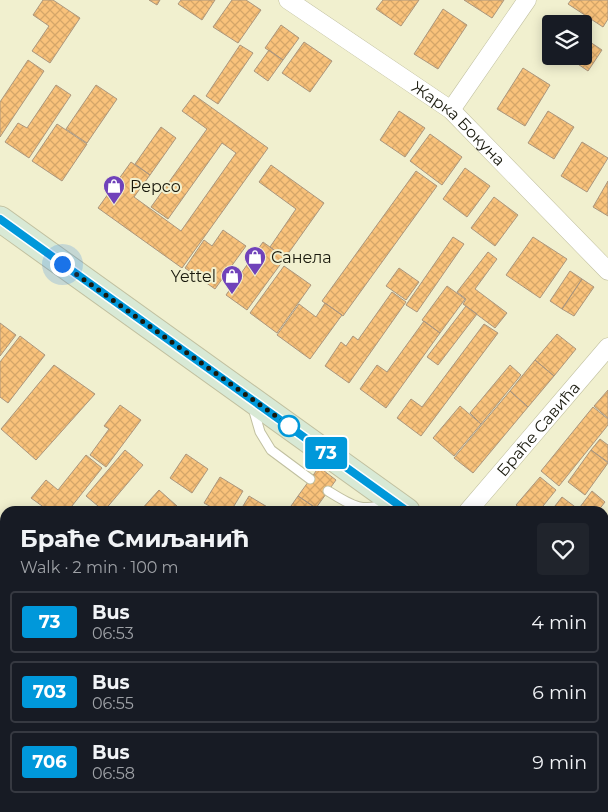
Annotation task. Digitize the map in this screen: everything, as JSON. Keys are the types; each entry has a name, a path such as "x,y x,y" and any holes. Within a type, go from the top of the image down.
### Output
{"main road":[{"path":"0,219 401,506"}],"street":[{"name":"Жарка Бокуна","path":"288,0 451,110 608,271"},
{"path":"451,110 526,0"},
{"name":"Браће Савића","path":"472,506 608,347"}],"lane":[{"path":"250,398 260,432 271,450 310,479"},
{"path":"328,491 351,506"}],"building":[{"path":"43,0 53,0 80,18 50,63 32,51 49,26 33,15"},
{"path":"149,0 160,0 157,5"},
{"path":"181,0 215,0 202,20 178,4"},
{"path":"232,0 246,0 261,10 238,43 213,27"},
{"path":"383,0 419,0 401,26 376,9"},
{"path":"464,0 504,0 492,18"},
{"path":"571,0 608,0 608,19 603,27 592,20 592,15 585,15 568,4"},
{"path":"443,9 467,25 438,69 414,54"},
{"path":"281,25 299,38 283,60 265,48"},
{"path":"304,42 332,61 310,92 282,73"},
{"path":"592,43 602,50 592,65"},
{"path":"240,45 253,53 218,104 206,96"},
{"path":"269,50 283,60 268,81 254,71"},
{"path":"28,60 44,71 0,137 0,102"},
{"path":"579,65 592,65 588,71"},
{"path":"523,68 550,85 525,126 497,109"},
{"path":"56,85 71,95 29,158 5,142 18,123 27,128"},
{"path":"96,85 117,99 87,143 66,129"},
{"path":"194,95 268,148 182,268 98,208 131,162 150,175 134,197 181,231 236,153 222,143 168,219 151,207 207,129 182,111"},
{"path":"399,111 425,128 405,157 380,140"},
{"path":"548,111 574,127 554,159 528,143"},
{"path":"57,124 87,144 62,181 32,161"},
{"path":"161,127 176,138 150,175 135,164"},
{"path":"430,134 462,157 442,185 410,161"},
{"path":"582,142 608,158 587,192 561,176"},
{"path":"271,165 324,203 285,258 270,247 296,209 259,182"},
{"path":"465,168 490,186 467,217 443,199"},
{"path":"416,171 437,186 343,316 322,301"},
{"path":"608,181 608,216 593,207"},
{"path":"494,197 518,215 495,246 471,228"},
{"path":"223,230 246,246 215,289 185,268 204,240 212,246"},
{"path":"453,237 464,244 417,312 406,305"},
{"path":"533,237 567,259 540,298 506,275"},
{"name":"Санела","path":"263,242 285,258 247,310 226,295"},
{"path":"488,252 497,259 475,289 507,313 495,328 463,304 466,299 457,292"},
{"path":"284,266 311,285 277,333 250,313"},
{"path":"399,268 419,282 406,300 386,286"},
{"path":"570,271 582,279 562,309 550,301"},
{"path":"582,279 594,287 574,316 562,309"},
{"path":"447,286 465,299 440,333 422,320"},
{"path":"392,292 406,302 349,383 325,366 341,342 346,346 353,336 358,340"},
{"path":"325,303 342,315 310,359 277,335 299,304 316,317"},
{"path":"466,306 477,314 438,365 427,357"},
{"path":"424,321 440,333 386,408 360,389 377,365 387,372"},
{"path":"0,323 16,335 0,356"},
{"path":"484,324 498,333 421,436 397,418 411,399 422,407"},
{"path":"557,334 576,349 554,376 535,360"},
{"path":"20,336 45,355 8,403 0,397 0,362"},
{"path":"535,360 554,376 528,407 510,391"},
{"path":"54,365 95,394 36,460 1,429"},
{"path":"510,365 521,375 481,424 470,413"},
{"path":"608,390 608,418 594,406"},
{"path":"510,391 528,407 473,473 454,458"},
{"path":"120,405 141,420 106,467 90,455 109,429 104,426"},
{"path":"460,406 481,424 454,456 433,438"},
{"path":"593,407 608,419 608,425 559,486 541,471"},
{"path":"600,439 608,445 608,462 591,450"},
{"path":"125,450 143,465 108,506 98,506 86,496"},
{"path":"591,450 608,463 585,495 568,482"},
{"path":"186,454 208,469 192,493 170,478"},
{"path":"86,455 102,468 72,506 42,506 31,498 46,480 58,490"},
{"path":"319,467 336,480 317,506 313,506 298,496"},
{"path":"220,477 243,491 234,506 209,506 204,503"},
{"path":"540,477 556,490 543,506 516,505"},
{"path":"159,490 177,506 145,506"},
{"path":"592,491 605,502 602,506 581,506"},
{"path":"249,496 266,506 243,506"},
{"path":"298,496 313,506 291,506"},
{"path":"562,497 574,506 555,506"}],"bus line":[{"name":"73","path":"0,219 400,506"}],"place":[{"name":"Pepco","path":"114,205"},
{"name":"Санела","path":"255,276"},
{"name":"Yettel","path":"232,295"}],"route":[{"path":"62,264 294,429 289,426"}]}
